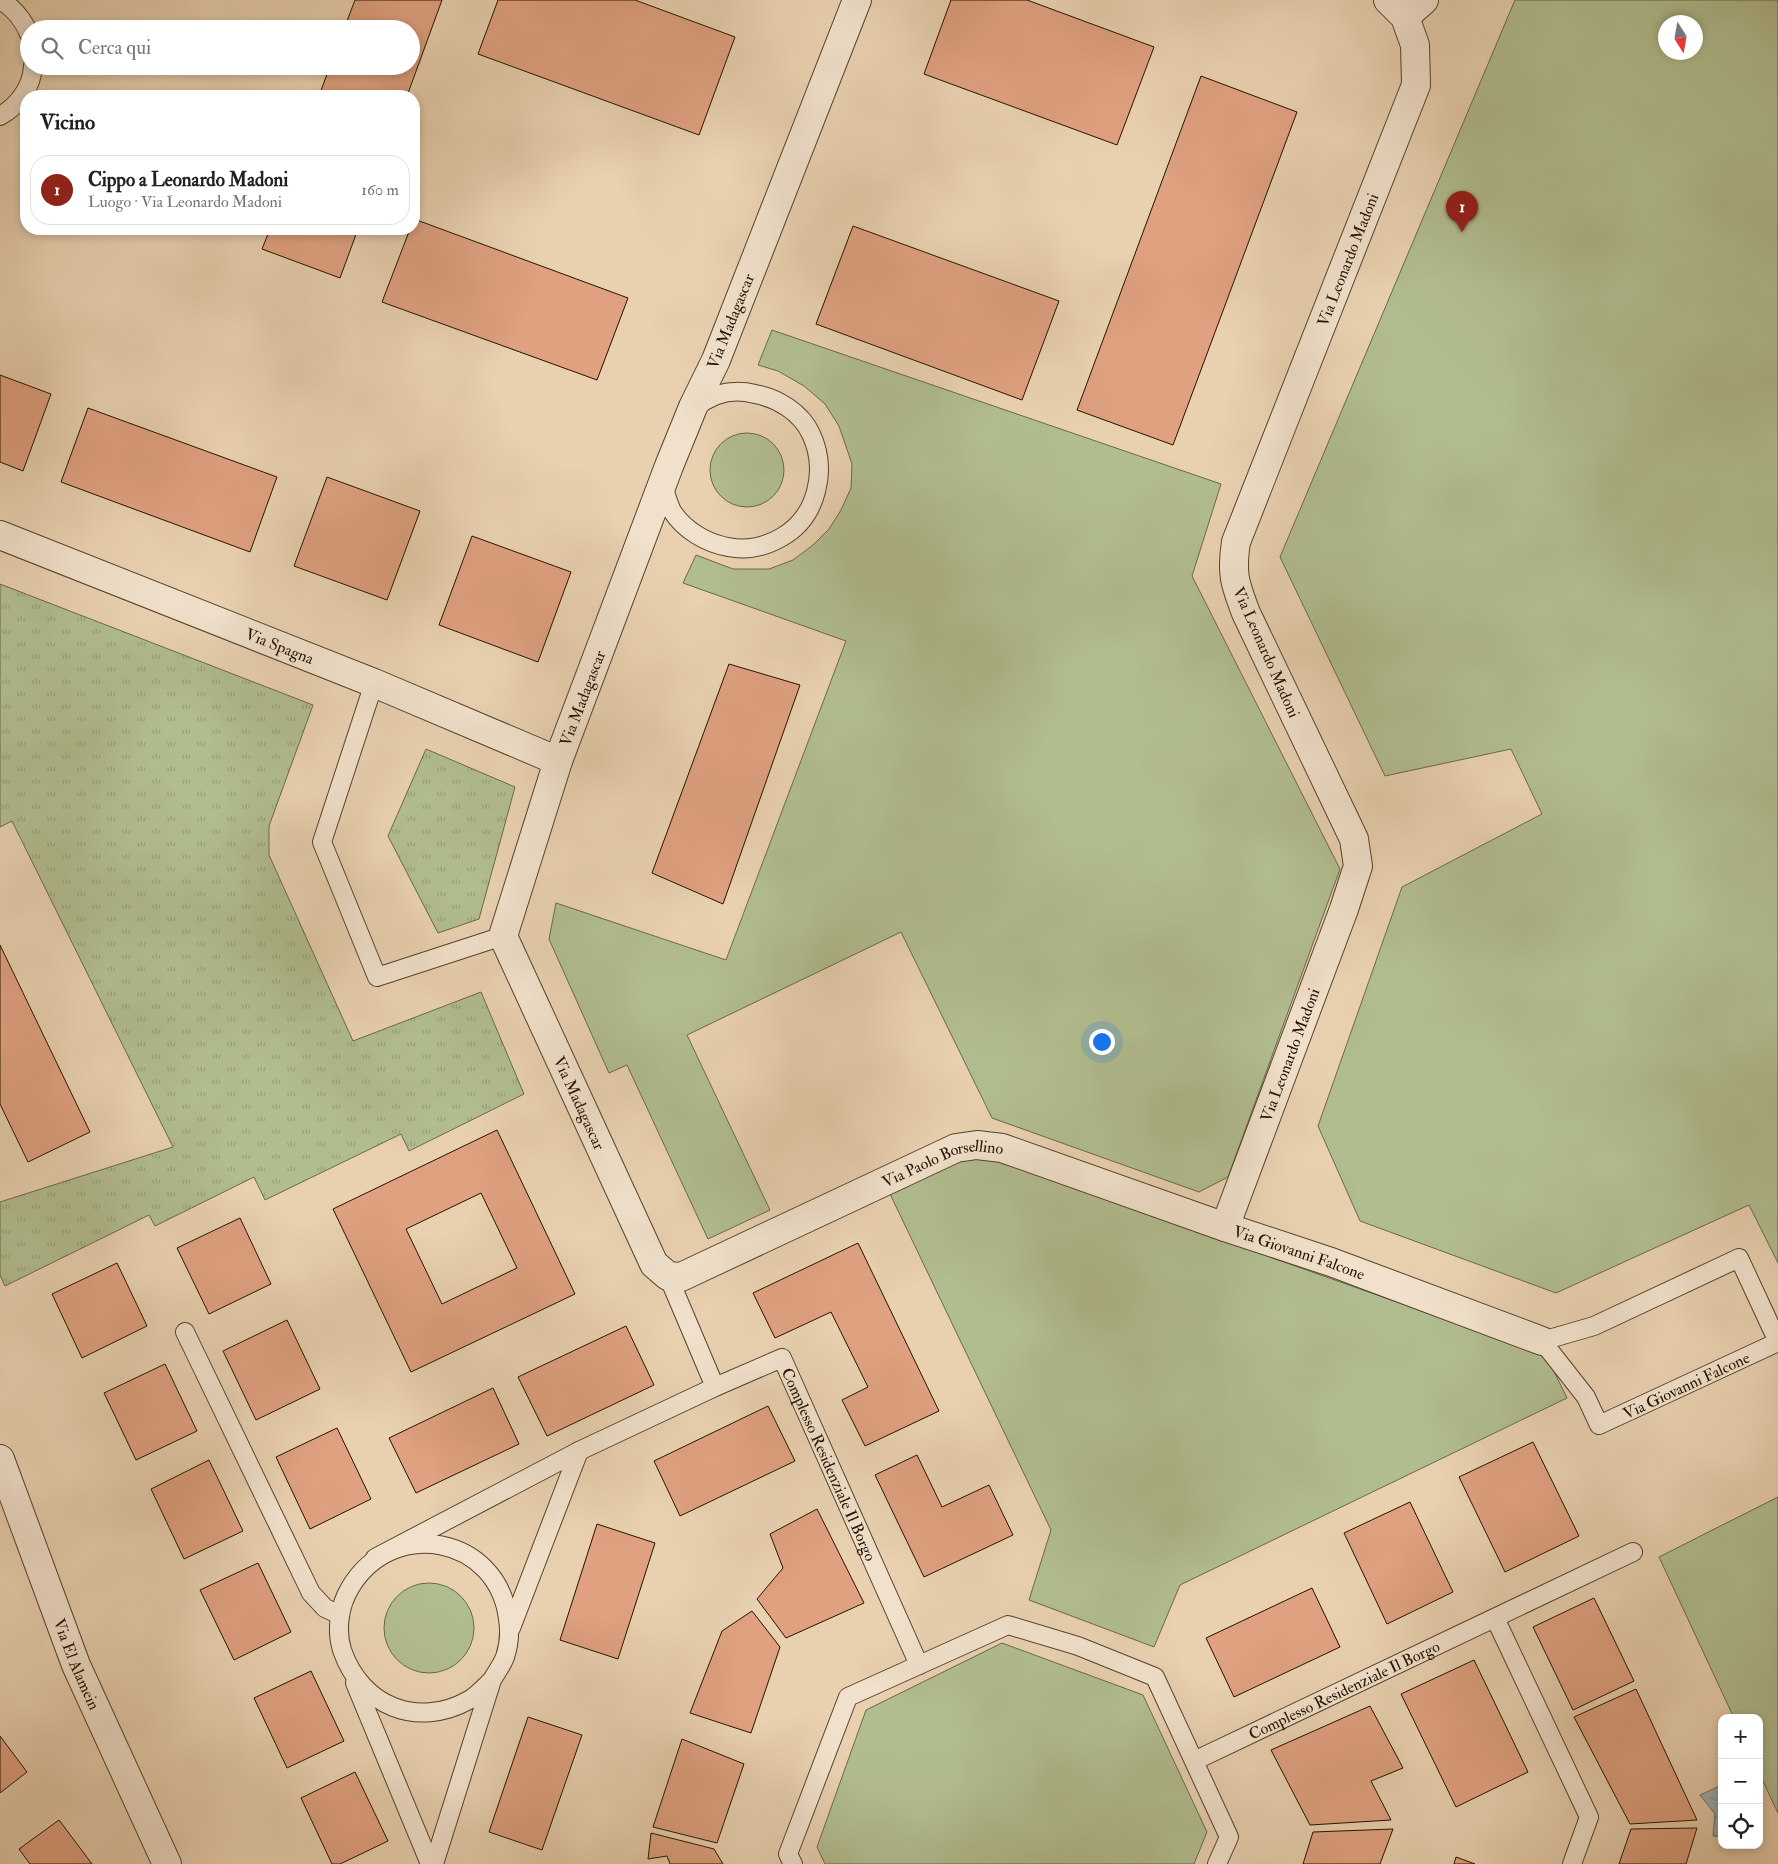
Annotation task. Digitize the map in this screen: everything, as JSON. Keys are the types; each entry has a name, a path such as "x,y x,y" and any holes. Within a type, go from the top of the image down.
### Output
{"street":[{"name":"Via Madagascar","path":"668,1276 654,1264 504,936 558,761 693,407 716,360 857,0"},
{"name":"Via Leonardo Madoni","path":"1225,1227 1344,909 1358,866 1354,839 1246,613 1236,587 1232,565 1236,542 1416,85 1415,45 1406,6"},
{"name":"Via Spagna","path":"0,535 374,683 558,761"},
{"name":"Via Paolo Borsellino","path":"668,1276 681,1277 956,1148 977,1145 1002,1148 1225,1227"},
{"name":"Via Giovanni Falcone","path":"1225,1227 1331,1262 1542,1341"},
{"name":"Via El Alamein","path":"0,1459 76,1665 167,1864"}],"lane":[{"path":"0,0 10,6 22,20"},
{"path":"26,90 30,75"},
{"path":"0,116 12,110 20,99"},
{"path":"663,486 672,511 690,532 714,545 741,550 768,545 791,532 809,511 819,486 819,459 811,433 794,412 771,397 744,392 718,395 693,407"},
{"path":"374,683 322,842 377,977 504,936"},
{"name":"Via Giovanni Falcone","path":"1739,1258 1778,1342 1599,1425 1586,1397 1542,1341 1594,1326 1739,1258"},
{"name":"Via Madagascar","path":"668,1276 715,1386"},
{"path":"185,1332 311,1592 325,1608 340,1615"},
{"name":"Complesso Residenziale Il Borgo","path":"375,1558 579,1451 715,1386 782,1358 919,1665"},
{"path":"432,1864 492,1680 505,1657 510,1630 579,1451"},
{"path":"432,1864 340,1643 340,1615 346,1595 358,1575 375,1558 400,1547 426,1543 453,1548 476,1561 495,1580 506,1604 510,1630"},
{"name":"Complesso Residenziale Il Borgo","path":"1194,1761 1633,1552"},
{"path":"1495,1618 1589,1817 1572,1864"},
{"path":"793,1864 788,1854 848,1697 1008,1625 1078,1646 1155,1677 1228,1837 1217,1864"},
{"path":"348,1666 365,1690 388,1706 416,1713 445,1711 471,1699 492,1680"}],"green space":[{"path":"1515,0 1778,0 1778,1263 1749,1205 1556,1293 1360,1221 1318,1126 1402,887 1542,814 1511,749 1385,776 1280,557"},
{"path":"772,330 1221,484 1192,576 1340,869 1228,1177 1199,1192 992,1118 901,932 687,1035 770,1210 708,1239 627,1065 609,1073 549,939 556,903 726,960 846,641 683,583 696,555 733,569 769,569 793,560 813,545 829,529 841,510 851,488 852,464 839,426 825,404 804,386 778,371 758,365"},
{"path":"747,433 761,436 773,444 781,456 784,470 781,484 773,496 761,504 747,507 733,504 721,496 713,484 710,470 713,456 721,444 733,436"},
{"path":"0,584 313,705 269,826 269,855 353,1041 481,992 524,1094 409,1151 401,1134 265,1200 254,1177 155,1226 149,1215 5,1286 0,1275 0,1202 173,1147 12,821 0,827"},
{"path":"426,749 515,787 479,919 438,933 388,836"},
{"path":"977,1153 1546,1355 1567,1398 1180,1585 1154,1647 1029,1600 1051,1530 890,1194"},
{"path":"1778,1497 1778,1813 1763,1781 1763,1714 1732,1714 1659,1557"},
{"path":"429,1583 446,1587 461,1596 470,1611 474,1628 470,1645 461,1660 446,1669 429,1673 412,1669 397,1660 388,1645 384,1628 388,1611 397,1596 412,1587"},
{"path":"1002,1643 1143,1695 1207,1832 1194,1864 825,1864 817,1847 866,1710"}],"water":[{"path":"1718,1787 1718,1837 1713,1836 1715,1814 1700,1795"}],"building":[{"path":"355,0 442,0 420,60 420,20 347,20"},
{"path":"498,0 635,0 735,37 699,135 478,54"},
{"path":"951,0 1027,0 1154,47 1117,145 924,74"},
{"path":"327,75 415,75 409,90 321,90"},
{"path":"1201,76 1297,112 1173,445 1077,410"},
{"path":"420,221 628,298 597,380 382,302 408,235 420,235"},
{"path":"853,226 1059,301 1022,400 816,324"},
{"path":"268,235 356,235 340,278 262,249"},
{"path":"0,375 51,394 23,471 0,462"},
{"path":"88,408 277,477 250,552 61,482"},
{"path":"327,477 420,511 387,600 294,566"},
{"path":"472,536 571,572 538,662 439,625"},
{"path":"729,664 800,685 723,904 652,873"},
{"path":"0,945 90,1132 28,1162 0,1104"},
{"path":"497,1130 575,1294 411,1372 333,1209","holes":["481,1193 517,1268 442,1304 406,1229"]},
{"path":"240,1218 271,1284 209,1314 177,1248"},
{"path":"858,1243 939,1411 865,1446 842,1400 868,1387 831,1312 775,1338 753,1293"},
{"path":"117,1263 147,1326 82,1358 52,1294"},
{"path":"287,1320 320,1389 256,1420 223,1351"},
{"path":"626,1326 654,1385 547,1436 518,1377"},
{"path":"165,1364 197,1431 136,1460 104,1393"},
{"path":"493,1388 519,1444 416,1493 389,1438"},
{"path":"768,1406 795,1461 680,1516 654,1461"},
{"path":"337,1428 371,1499 310,1529 276,1457"},
{"path":"1533,1442 1579,1536 1505,1572 1459,1477"},
{"path":"917,1455 942,1507 989,1485 1013,1535 924,1577 875,1475"},
{"path":"209,1460 243,1531 184,1559 151,1489"},
{"path":"1410,1502 1453,1592 1387,1624 1344,1533"},
{"path":"817,1509 864,1603 786,1638 757,1599 783,1568 770,1534"},
{"path":"597,1524 655,1543 618,1659 560,1640"},
{"path":"258,1563 291,1632 234,1660 200,1590"},
{"path":"1312,1588 1340,1647 1234,1697 1206,1638"},
{"path":"1594,1598 1634,1681 1573,1710 1533,1627"},
{"path":"752,1611 780,1647 751,1733 690,1713 722,1631"},
{"path":"1474,1660 1528,1772 1456,1807 1401,1694"},
{"path":"311,1671 344,1741 287,1768 254,1698"},
{"path":"1636,1689 1697,1820 1630,1824 1574,1717"},
{"path":"1370,1706 1403,1768 1371,1781 1391,1820 1310,1825 1271,1750"},
{"path":"528,1717 582,1735 542,1850 489,1832"},
{"path":"0,1736 27,1772 0,1793"},
{"path":"682,1739 744,1764 717,1843 653,1827"},
{"path":"355,1772 388,1841 340,1864 332,1864 301,1798"},
{"path":"59,1820 92,1864 30,1864 19,1849"},
{"path":"1697,1828 1686,1864 1619,1864 1631,1829"},
{"path":"1393,1829 1380,1864 1303,1864 1313,1832"},
{"path":"651,1833 714,1849 723,1864 670,1864 667,1856 648,1859"},
{"path":"1456,1857 1475,1864 1454,1864"}],"place":[{"name":"Cippo a Leonardo Madoni","path":"1462,232"}]}
